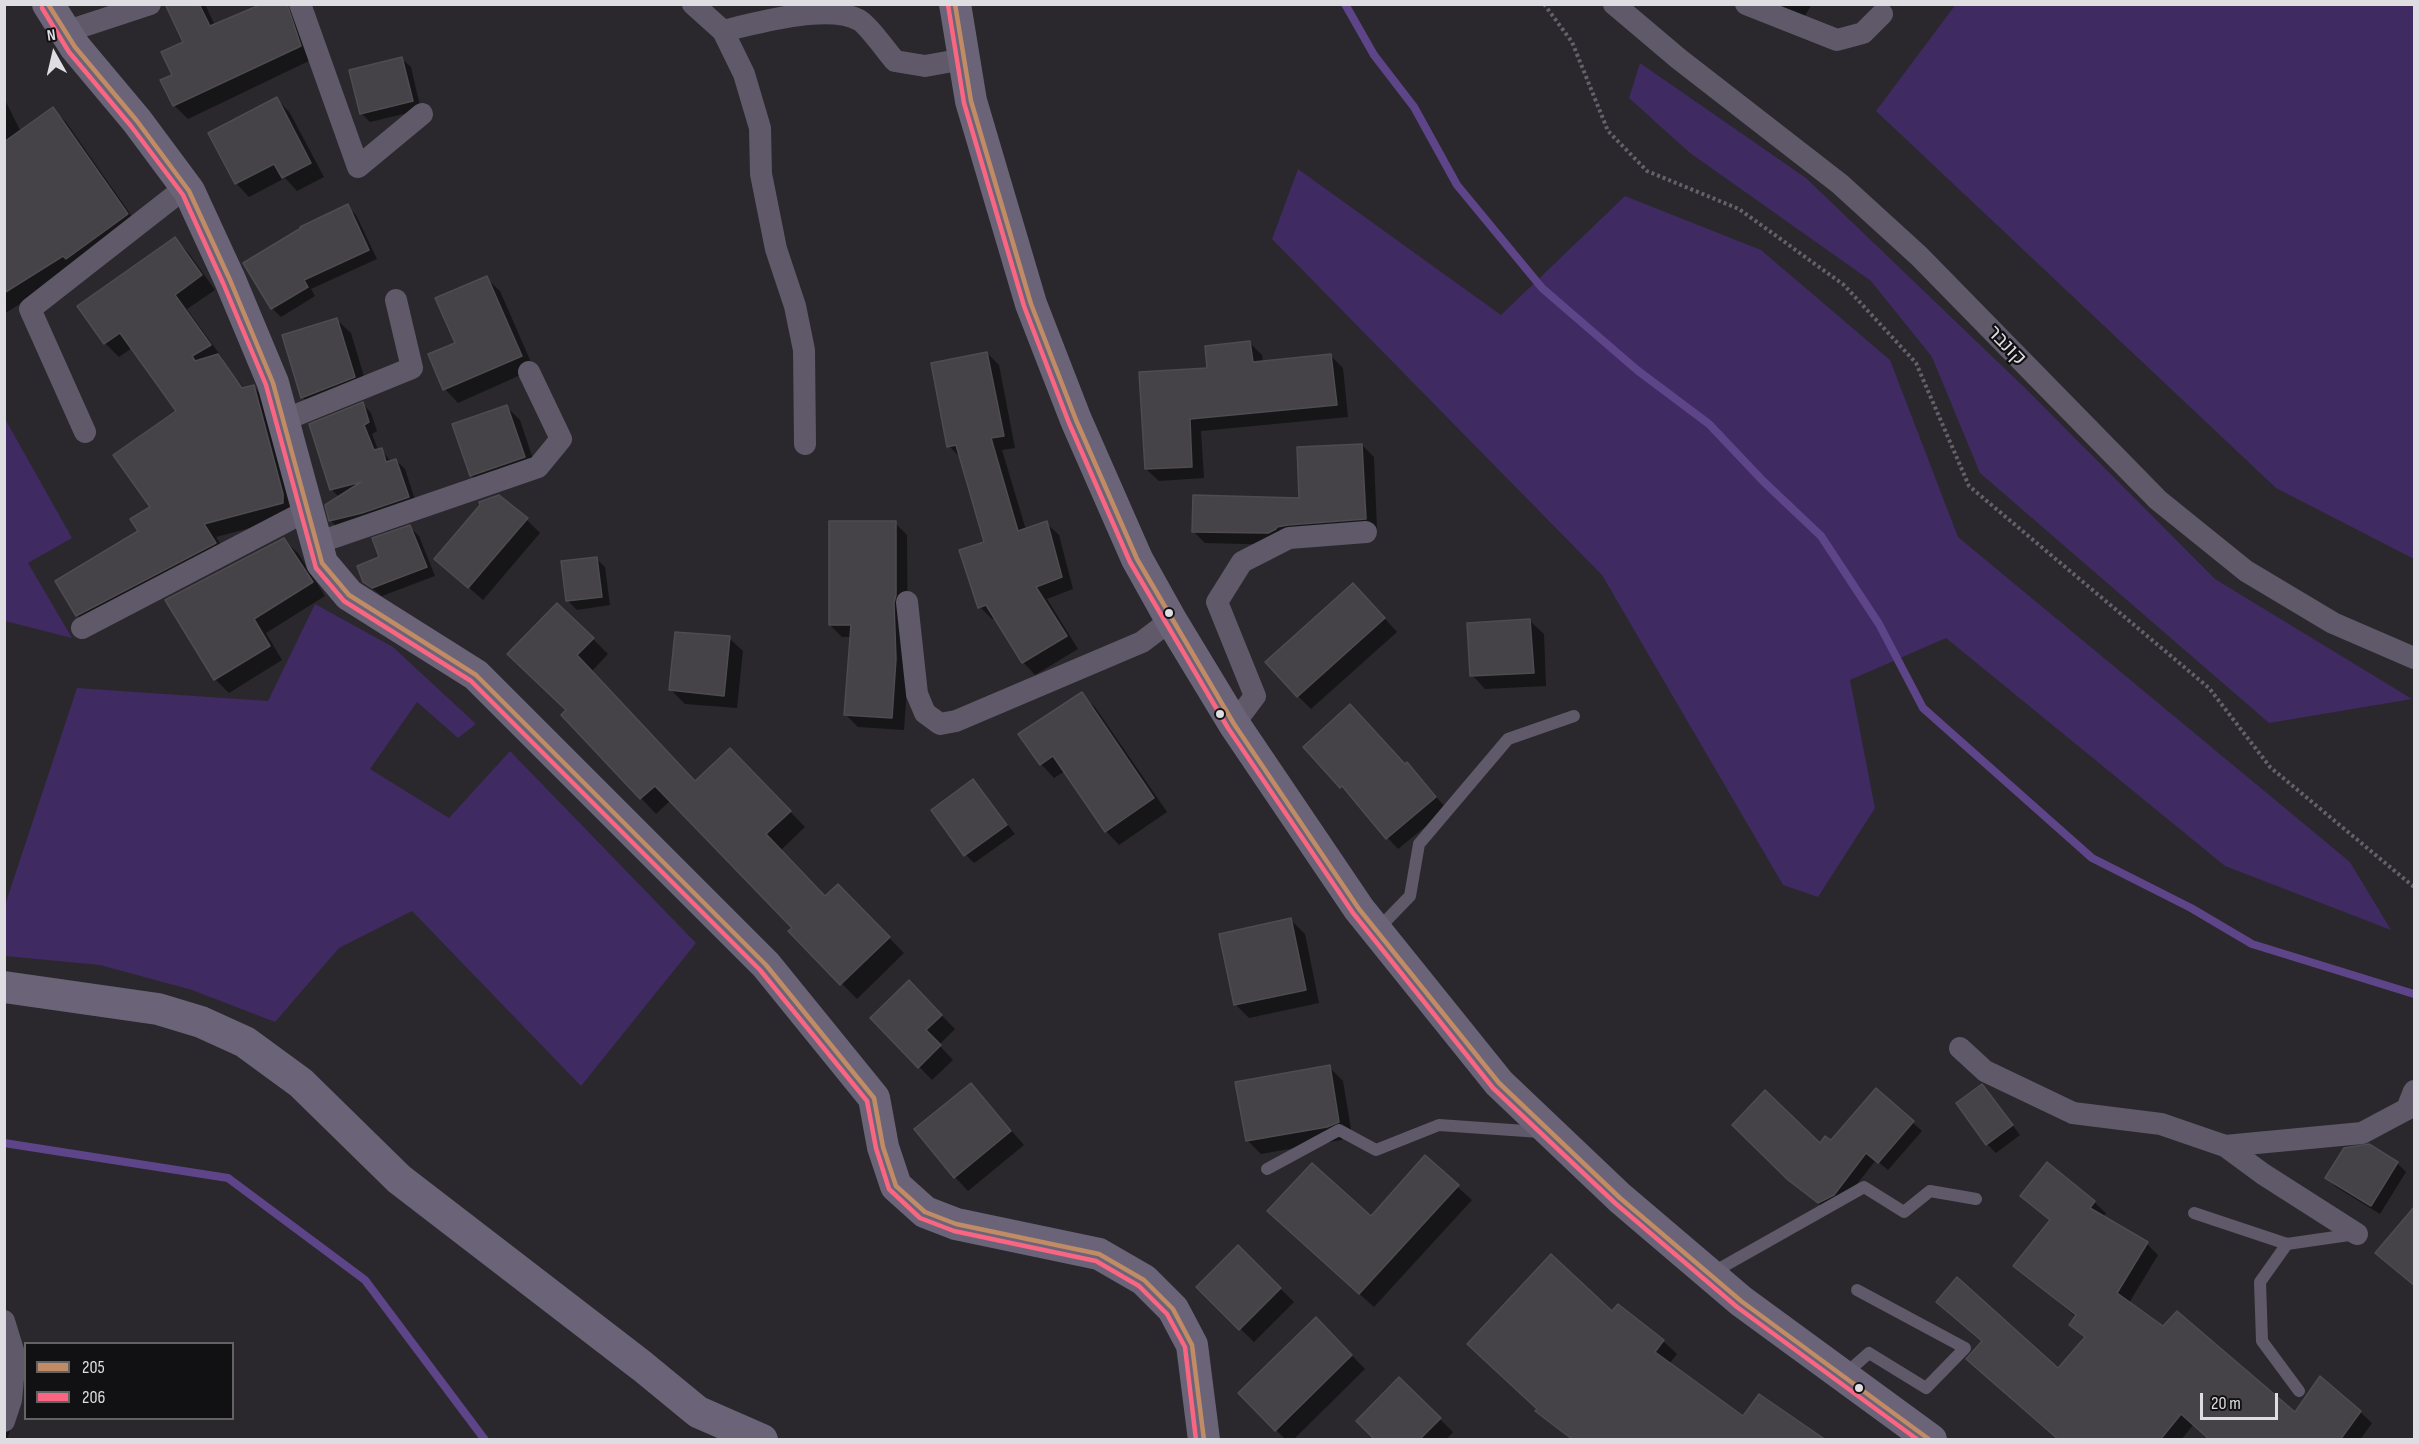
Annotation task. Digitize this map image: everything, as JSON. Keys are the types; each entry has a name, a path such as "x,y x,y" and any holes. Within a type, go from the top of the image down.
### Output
{"street":[{"path":"48,4 75,47 137,120 186,187 231,280 273,383 322,563 349,595 476,675 766,965 874,1098 883,1146 896,1186 925,1212 956,1224 1100,1254 1144,1280 1173,1309 1192,1345 1204,1440"},
{"path":"65,32 150,4"},
{"path":"300,4 358,167 422,114"},
{"path":"693,4 723,31 744,74 760,128 761,174 776,249 795,306 804,350 805,444"},
{"path":"955,4 971,101 1031,304 1085,442 1137,559 1234,724 1359,909 1499,1083 1620,1198 1709,1274 1741,1301 1843,1376 1915,1435"},
{"name":"קונבר","path":"1614,4 1679,60 1840,184 1919,256 2158,500 2246,571 2333,623 2415,658"},
{"path":"1746,4 1838,40 1863,33 1882,14"},
{"path":"723,31 795,14 838,15 860,20 895,61 925,66 964,59"},
{"path":"85,432 30,309 186,187"},
{"path":"284,420 412,368 396,300"},
{"path":"317,543 538,467 561,439 529,372"},
{"path":"82,628 308,510"},
{"path":"1234,724 1255,696 1217,602 1242,562 1289,538 1366,532"},
{"path":"907,602 917,694 925,713 940,724 956,721 1142,642 1171,620"},
{"path":"4,987 158,1009 201,1022 245,1042 302,1083 399,1179 614,1344 698,1412 762,1440"},
{"path":"1960,1048 1984,1071 2073,1113 2161,1124 2225,1146 2263,1174 2357,1234"},
{"path":"2225,1146 2362,1133 2407,1109 2415,1091"},
{"path":"4,1320 15,1358 11,1400 4,1421"}],"lane":[{"path":"1376,931 1410,896 1419,844 1508,739 1574,716"},
{"path":"1267,1169 1340,1130 1376,1150 1439,1125 1551,1132"},
{"path":"1709,1274 1864,1187 1904,1212 1930,1191 1976,1199"},
{"path":"2194,1213 2287,1244 2357,1234"},
{"path":"2287,1244 2260,1282 2262,1341 2300,1391"},
{"path":"1843,1376 1869,1353 1926,1388 1965,1348 1857,1290"}],"path":[{"path":"1544,4 1572,42 1608,131 1647,171 1739,210 1844,285 1916,363 1969,486 2209,688 2270,767 2415,887"}],"shaded area":[{"path":"1956,4 2414,5 2414,559 2276,488 1876,111"},
{"path":"1640,63 1806,178 2025,388 2215,579 2412,699 2269,723 1980,473 1932,357 1871,281 1690,153 1629,98"},
{"path":"1298,169 1501,315 1625,196 1761,250 1890,360 1958,537 2350,862 2391,930 2225,866 1946,638 1850,680 1875,808 1818,897 1783,885 1602,575 1272,239"},
{"path":"4,417 72,538 28,563 72,638 5,621"},
{"path":"315,604 393,647 476,724 458,738 417,702 370,769 449,818 510,751 696,943 581,1086 412,911 339,948 275,1022 192,990 100,965 5,956 5,905 77,688 268,701"}],"building":[{"path":"165,4 199,4 210,26 262,4 287,4 301,46 173,106 160,80 172,75 161,52 183,42"},
{"path":"402,57 413,101 360,114 349,70"},
{"path":"277,97 311,163 282,178 274,164 235,184 208,133"},
{"path":"53,107 128,214 66,259 63,256 4,293 4,142"},
{"path":"348,204 369,250 304,280 308,287 271,309 243,263 300,227"},
{"path":"175,237 202,275 175,295 211,345 192,356 195,361 218,354 242,388 254,385 283,494 283,503 204,524 216,543 76,616 55,581 138,531 130,519 150,507 113,455 176,411 120,333 104,344 77,306"},
{"path":"487,276 522,356 443,390 428,354 455,343 435,298"},
{"path":"337,318 355,377 301,398 282,335"},
{"path":"1250,341 1253,362 1331,354 1337,405 1190,419 1192,467 1145,469 1139,372 1207,368 1205,346"},
{"path":"987,352 1004,436 991,438 1018,531 1047,521 1062,577 1036,587 1067,636 1022,663 986,605 978,608 959,550 984,542 956,445 947,447 931,363"},
{"path":"363,402 369,422 364,425 374,450 382,448 386,462 396,459 409,497 362,513 329,521 325,505 361,482 330,490 309,424"},
{"path":"507,405 525,457 470,476 452,424"},
{"path":"1362,444 1366,519 1288,525 1277,527 1268,533 1192,532 1193,495 1299,498 1297,447"},
{"path":"499,495 528,518 468,588 434,559 480,505 479,502"},
{"path":"829,521 896,521 896,595 894,603 896,659 892,718 844,715 851,625 829,625"},
{"path":"410,525 427,567 372,588 363,582 357,566 379,557 372,538"},
{"path":"284,538 313,582 254,619 270,646 214,680 165,600"},
{"path":"597,557 602,597 566,601 561,561"},
{"path":"1353,583 1385,618 1297,697 1265,662"},
{"path":"557,603 594,638 577,655 695,781 730,748 791,811 766,834 825,896 838,884 890,937 840,985 788,931 792,928 655,786 640,799 561,715 566,710 507,654"},
{"path":"1530,619 1534,673 1470,676 1467,623"},
{"path":"675,632 730,636 724,696 669,690"},
{"path":"1082,692 1154,798 1105,832 1053,756 1040,765 1018,734"},
{"path":"1350,704 1405,764 1407,762 1436,797 1386,839 1342,786 1340,788 1303,747"},
{"path":"973,779 1007,825 964,856 931,810"},
{"path":"1291,918 1306,990 1234,1005 1219,934"},
{"path":"909,980 942,1015 926,1030 941,1045 918,1068 870,1018"},
{"path":"1330,1065 1339,1122 1327,1127 1246,1141 1235,1082"},
{"path":"971,1083 1011,1131 954,1178 914,1129"},
{"path":"1982,1084 2013,1125 1986,1145 1956,1103"},
{"path":"1876,1088 1914,1121 1878,1163 1866,1153 1834,1195 1818,1203 1788,1180 1732,1125 1765,1090 1820,1143 1825,1136 1831,1140"},
{"path":"2369,1144 2398,1162 2371,1206 2325,1178 2344,1148"},
{"path":"1425,1155 1459,1185 1359,1294 1267,1211 1312,1163 1371,1216"},
{"path":"2047,1162 2095,1201 2090,1208 2148,1242 2117,1293 2163,1326 2177,1311 2295,1412 2320,1376 2361,1411 2340,1440 2210,1440 2181,1414 2160,1440 2059,1440 1966,1359 1982,1341 1936,1302 1957,1277 2058,1368 2085,1337 2069,1325 2076,1315 2013,1266 2050,1220 2020,1196"},
{"path":"2415,1206 2415,1286 2375,1253"},
{"path":"1238,1245 1281,1288 1239,1330 1196,1287"},
{"path":"1551,1254 1612,1311 1618,1304 1664,1340 1655,1352 1743,1416 1759,1394 1826,1440 1573,1440 1535,1411 1537,1409 1467,1344"},
{"path":"1316,1317 1352,1355 1275,1431 1238,1393"},
{"path":"1399,1377 1441,1418 1419,1440 1375,1440 1356,1421"}],"waterway":[{"path":"1345,4 1374,55 1414,107 1457,185 1542,288 1637,370 1709,424 1763,481 1821,536 1879,624 1923,708 2092,858 2191,908 2252,944 2414,994"},
{"path":"4,1143 228,1178 365,1280 485,1440"}],"transit line":[{"name":"205","path":"48,4 75,47 137,121 189,191 230,280 273,383 322,563 349,595 476,675 766,965 874,1098 883,1147 896,1186 925,1212 956,1224 1099,1254 1144,1280 1173,1309 1192,1345 1204,1440"},
{"name":"205","path":"955,4 971,101 1031,304 1076,420 1137,559 1234,724 1359,909 1499,1083 1620,1198 1741,1301 1930,1440"},
{"name":"206","path":"948,5 964,103 1024,306 1069,423 1130,562 1228,728 1353,913 1493,1088 1615,1203 1737,1307 1918,1440"},
{"name":"206","path":"42,8 69,52 131,126 183,195 266,385 316,568 344,601 471,681 760,970 867,1101 876,1148 889,1189 920,1218 954,1231 1096,1261 1139,1286 1167,1314 1185,1347 1196,1440"}]}
